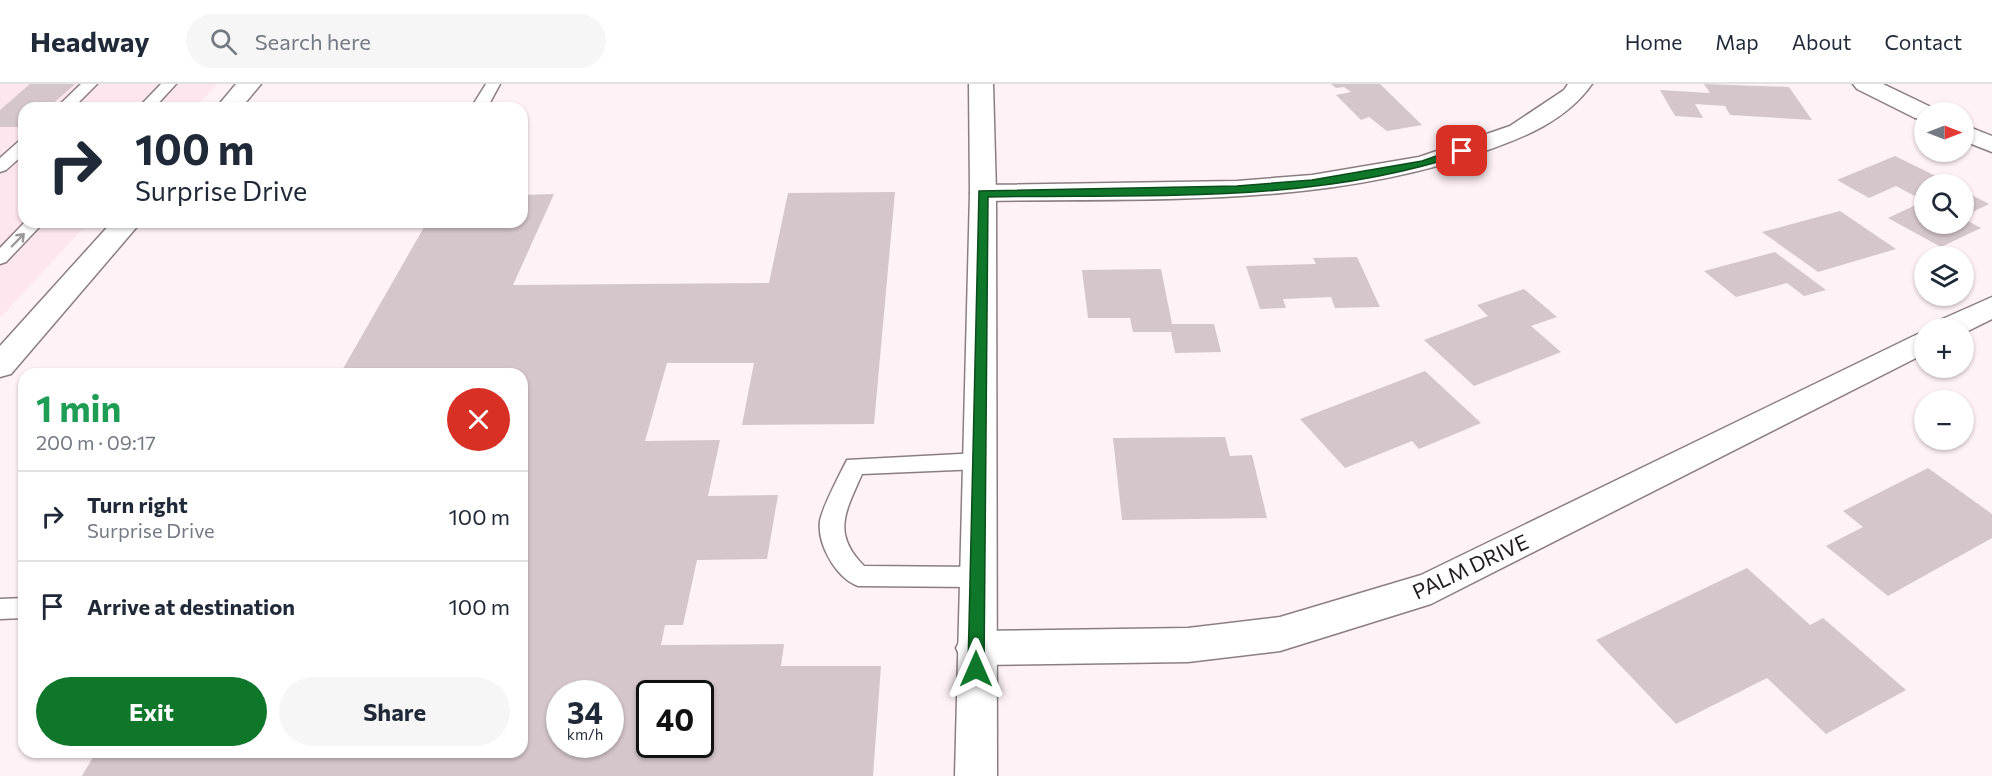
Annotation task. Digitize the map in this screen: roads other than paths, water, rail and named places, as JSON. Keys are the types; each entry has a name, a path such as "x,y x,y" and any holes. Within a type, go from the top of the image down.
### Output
{"street":[{"path":"233,102 249,84"},
{"path":"976,776 983,194 981,84"},
{"path":"983,194 1237,189 1312,183 1424,164 1519,131 1572,95 1580,84"},
{"path":"1865,84 1914,108"},
{"path":"1974,137 1992,145"},
{"path":"0,366 122,228"},
{"path":"1969,318 1992,307"},
{"name":"PALM DRIVE","path":"976,648 1188,645 1280,634 1431,588 1914,346"}],"lane":[{"path":"70,102 90,84"},
{"path":"152,102 169,84"},
{"path":"482,102 493,84"},
{"path":"0,167 18,150"},
{"path":"0,258 29,228"},
{"path":"977,577 858,576 838,555 831,521 855,466 979,461"},
{"path":"0,609 18,608"}]}
